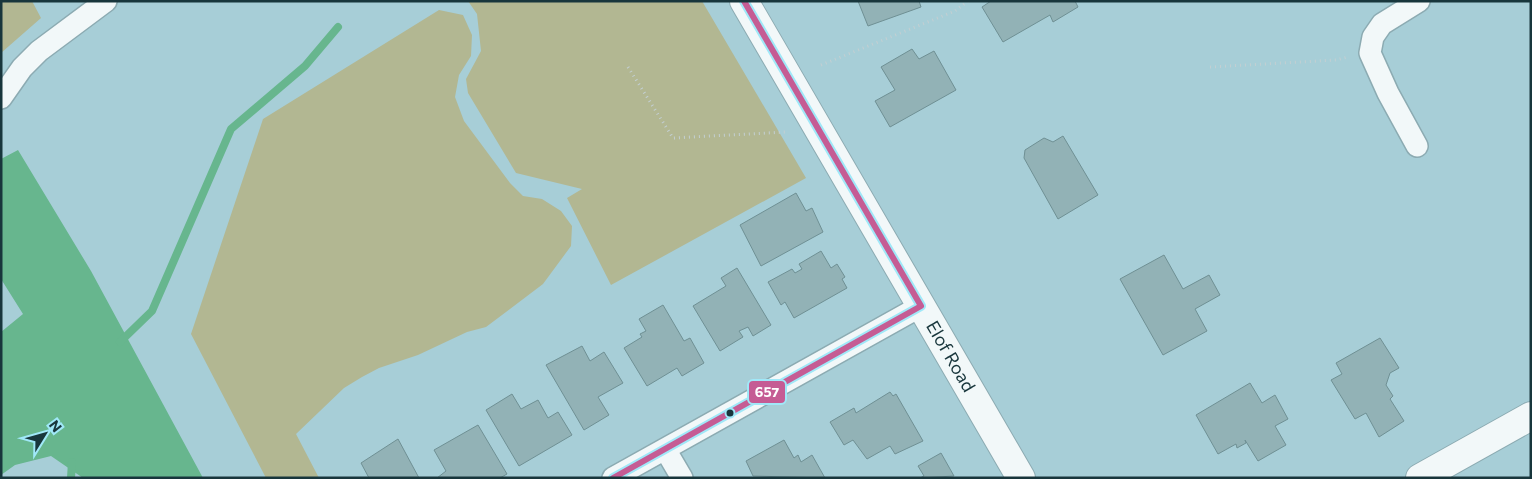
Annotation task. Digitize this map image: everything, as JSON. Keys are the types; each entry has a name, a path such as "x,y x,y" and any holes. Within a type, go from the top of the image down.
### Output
{"street":[{"path":"1,98 22,68 39,50 106,1"},
{"name":"Elof Road","path":"744,1 1021,478"},
{"path":"1417,146 1384,86 1370,53 1373,38 1382,24 1419,1"},
{"path":"613,478 921,306"},
{"path":"1420,478 1531,416"},
{"path":"665,449 682,478"}],"path":[{"path":"820,65 955,11 968,1"},
{"path":"1210,67 1336,60 1370,53"},
{"path":"628,67 673,138 786,132"}],"shaded area":[{"path":"1,1 32,1 41,18 1,53"},
{"path":"468,1 702,1 806,178 611,285 567,198 582,189 516,173 468,93 466,79 481,51 477,14"},
{"path":"439,10 463,15 472,35 471,56 459,75 455,97 464,121 510,183 523,196 542,199 561,211 572,226 571,246 543,284 486,327 467,332 418,355 379,368 344,388 296,434 319,478 266,478 191,334 263,119"},
{"path":"18,150 91,271 203,478 83,478 51,456 15,465 1,475 1,332 23,314 1,279 1,159"}],"building":[{"path":"858,1 919,1 921,7 868,26"},
{"path":"991,1 1075,1 1078,7 1053,22 1050,15 1003,42 982,7"},
{"path":"912,49 919,59 934,51 956,90 890,127 875,101 895,90 881,67"},
{"path":"1063,136 1098,195 1058,219 1024,158 1025,150 1044,138 1053,142"},
{"path":"796,193 806,211 812,208 823,232 761,266 740,225"},
{"path":"821,251 831,268 837,264 845,277 842,279 847,288 794,318 785,302 781,305 768,282 792,269 795,273 802,269 799,264"},
{"path":"1164,255 1183,289 1209,275 1220,295 1195,309 1207,331 1163,355 1120,279"},
{"path":"737,268 771,325 753,336 748,327 739,331 743,337 720,351 693,306 726,286 721,278"},
{"path":"663,305 684,341 690,338 704,363 682,376 677,368 647,386 624,348 642,337 640,334 646,331 639,319"},
{"path":"1380,338 1399,368 1390,373 1386,385 1393,396 1390,399 1404,421 1379,437 1366,413 1355,419 1331,380 1342,374 1336,363"},
{"path":"582,346 590,361 604,352 623,383 598,397 609,415 584,430 546,365"},
{"path":"1250,383 1262,403 1275,395 1288,419 1275,426 1286,445 1258,461 1245,440 1246,443 1237,448 1236,444 1218,454 1196,415"},
{"path":"890,392 893,396 896,394 923,441 895,454 890,446 867,459 853,440 844,445 830,422 854,408 856,413"},
{"path":"512,394 521,409 538,400 548,418 558,412 572,435 519,466 486,410"},
{"path":"478,425 507,474 500,478 437,478 446,471 434,450"},
{"path":"398,439 419,478 369,478 361,463"},
{"path":"784,440 794,458 798,455 801,462 812,455 825,478 753,476 746,461"},
{"path":"941,453 954,476 920,478 924,476 918,466"}],"waterway":[{"path":"120,342 152,311 231,129 305,66 338,27"},
{"path":"71,478 72,462"}],"transit line":[{"name":"657","path":"613,478 921,306 744,1"}]}
